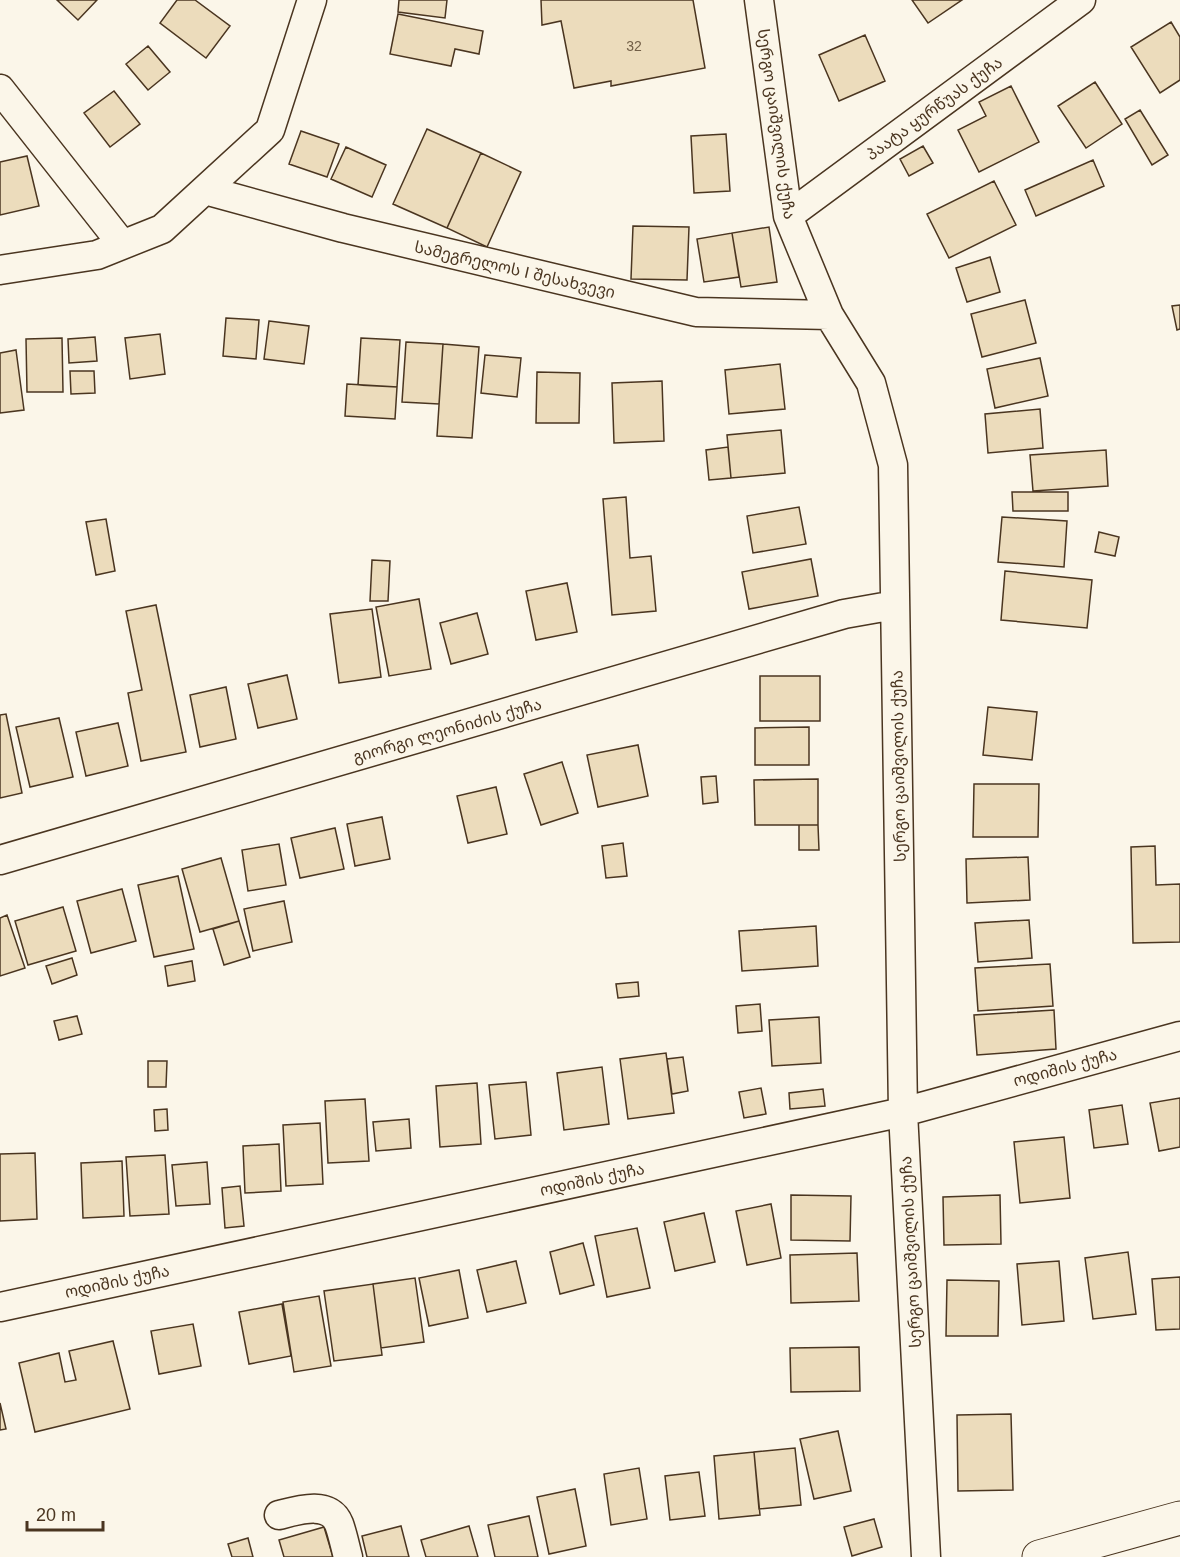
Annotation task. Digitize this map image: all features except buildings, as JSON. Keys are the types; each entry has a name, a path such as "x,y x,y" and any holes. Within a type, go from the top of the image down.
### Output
{"main road":[{"path":"1039,1557 1180,1518"}],"street":[{"path":"0,270 97,255 162,229 270,130 312,0"},
{"name":"სერგო ცაიშვილის ქუჩა","path":"759,0 788,216 829,315 871,382 893,465 903,1112 926,1557"},
{"name":"პაატა ყურწუას ქუჩა","path":"788,216 1081,0"},
{"path":"0,89 122,244"},
{"name":"სამეგრელოს I შესახვევი","path":"205,190 343,228 696,312 829,315"},
{"name":"გიორგი ლეონიძის ქუჩა","path":"0,860 844,614 895,605"},
{"name":"ოდიშის ქუჩა","path":"0,1306 903,1112 1180,1036"},
{"path":"279,1515 311,1508 330,1512 339,1522 348,1557"}]}
